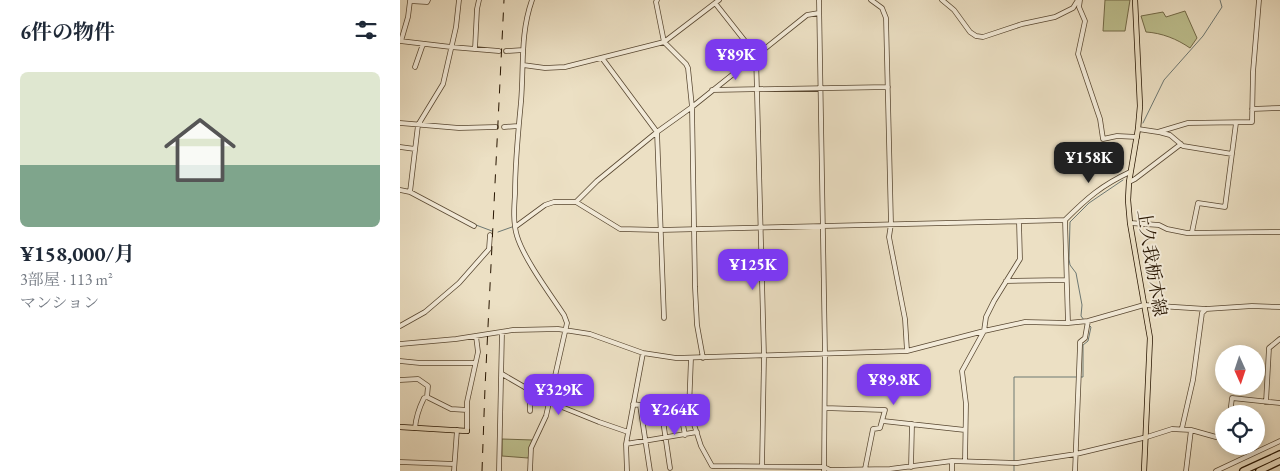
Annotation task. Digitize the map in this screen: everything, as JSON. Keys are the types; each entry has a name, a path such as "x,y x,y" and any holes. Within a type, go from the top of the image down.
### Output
{"highway":[{"path":"1243,471 1280,454"},
{"path":"1259,471 1280,461"}],"main road":[{"name":"上久我栃木線","path":"1135,0 1140,93 1137,138 1130,172 1128,200 1130,223 1150,338 1144,471"},
{"path":"400,427 467,431"}],"street":[{"path":"428,0 427,2 410,1 408,17 400,41 499,51"},
{"path":"410,192 418,125 440,91 451,47 459,0"},
{"path":"475,49 477,9 480,0"},
{"path":"530,471 531,448 546,416 567,323 564,315 522,249 515,227 516,153 523,50 526,18 532,0"},
{"path":"657,0 664,42 688,68 692,107 693,229 697,325 703,358"},
{"path":"523,65 545,68 565,66 664,42 719,0"},
{"path":"819,0 826,354 824,469"},
{"path":"871,0 885,12 891,224 889,236 903,306 907,351"},
{"path":"942,0 954,10 970,32 976,36 983,37 1022,24 1055,17 1073,8 1079,0"},
{"path":"1079,0 1079,7 1084,21 1078,54 1100,119 1104,139 1117,136 1137,138"},
{"path":"1158,132 1188,123 1252,122 1252,72 1258,0"},
{"path":"715,4 756,55 764,356 762,466"},
{"path":"576,202 597,181 657,132 692,107 807,15 819,13"},
{"path":"415,67 424,44"},
{"path":"506,51 523,50"},
{"path":"602,58 657,132 664,318"},
{"path":"712,90 888,87"},
{"path":"1252,109 1280,108"},
{"path":"400,123 459,128 496,127"},
{"path":"1192,232 1198,203 1225,207 1236,123"},
{"path":"504,126 518,126"},
{"path":"1138,129 1170,136 1183,146 1232,154"},
{"path":"1129,182 1181,144"},
{"path":"400,147 415,149"},
{"path":"515,227 545,205 554,202 576,202 620,228 660,230 760,226 1066,220 1097,190 1130,172"},
{"path":"400,190 410,192 474,226"},
{"path":"1066,220 1068,323"},
{"path":"965,461 966,404 962,371 984,331 986,317 1020,259 1019,222"},
{"path":"1130,223 1159,226 1187,233 1280,232"},
{"path":"400,326 425,312 460,283 489,247 490,235"},
{"path":"1006,281 1066,280"},
{"path":"400,344 433,342 533,329 566,330 590,334 643,353 664,358 907,351 1025,322 1088,322 1144,305 1206,309 1252,306 1280,307"},
{"path":"1182,428 1193,380 1202,313 1206,309"},
{"path":"1075,471 1080,342 1085,338 1088,322"},
{"path":"499,471 502,332"},
{"path":"467,431 467,410 478,352 476,336"},
{"path":"1266,402 1270,348 1280,339"},
{"path":"627,471 626,444 643,353"},
{"path":"691,358 689,406 701,446 712,466 889,470 952,461 1017,463 1076,454 1146,438 1172,429 1182,428 1215,437"},
{"path":"400,361 475,363"},
{"path":"502,374 548,402 628,432"},
{"path":"400,380 418,380 428,386 427,398"},
{"path":"530,410 530,395 532,392"},
{"path":"415,428 416,418 422,401 424,398 427,398"},
{"path":"427,398 451,409 467,410"},
{"path":"1231,405 1232,398 1280,403"},
{"path":"633,404 640,405 650,471"},
{"path":"682,406 680,409 684,435"},
{"path":"661,408 670,468"},
{"path":"825,408 885,410 880,428 873,430 865,469"},
{"path":"883,421 965,430"},
{"path":"907,468 912,424"},
{"path":"454,471 457,430"},
{"path":"1186,471 1191,430"},
{"path":"626,444 697,432"},
{"path":"1216,471 1280,441"},
{"path":"952,461 952,471"},
{"path":"400,462 454,464"}],"green space":[{"path":"1105,0 1130,0 1125,31 1103,31"},
{"path":"1185,11 1197,38 1190,48 1169,37 1146,32 1141,16 1163,12 1166,17"},
{"path":"502,439 533,440 528,458 502,456"}],"waterway":[{"path":"1143,123 1164,80 1203,36 1222,7 1220,0"},
{"path":"1084,320 1081,316 1082,305 1076,273 1070,265 1069,259 1070,222 1089,203 1123,180"},
{"path":"476,225 492,231"},
{"path":"498,232 512,227"},
{"path":"1081,377 1083,377 1083,345 1088,341 1091,327 1089,325"},
{"path":"1014,471 1014,377 1077,377"}],"railway":[{"path":"482,471 504,0"}]}
